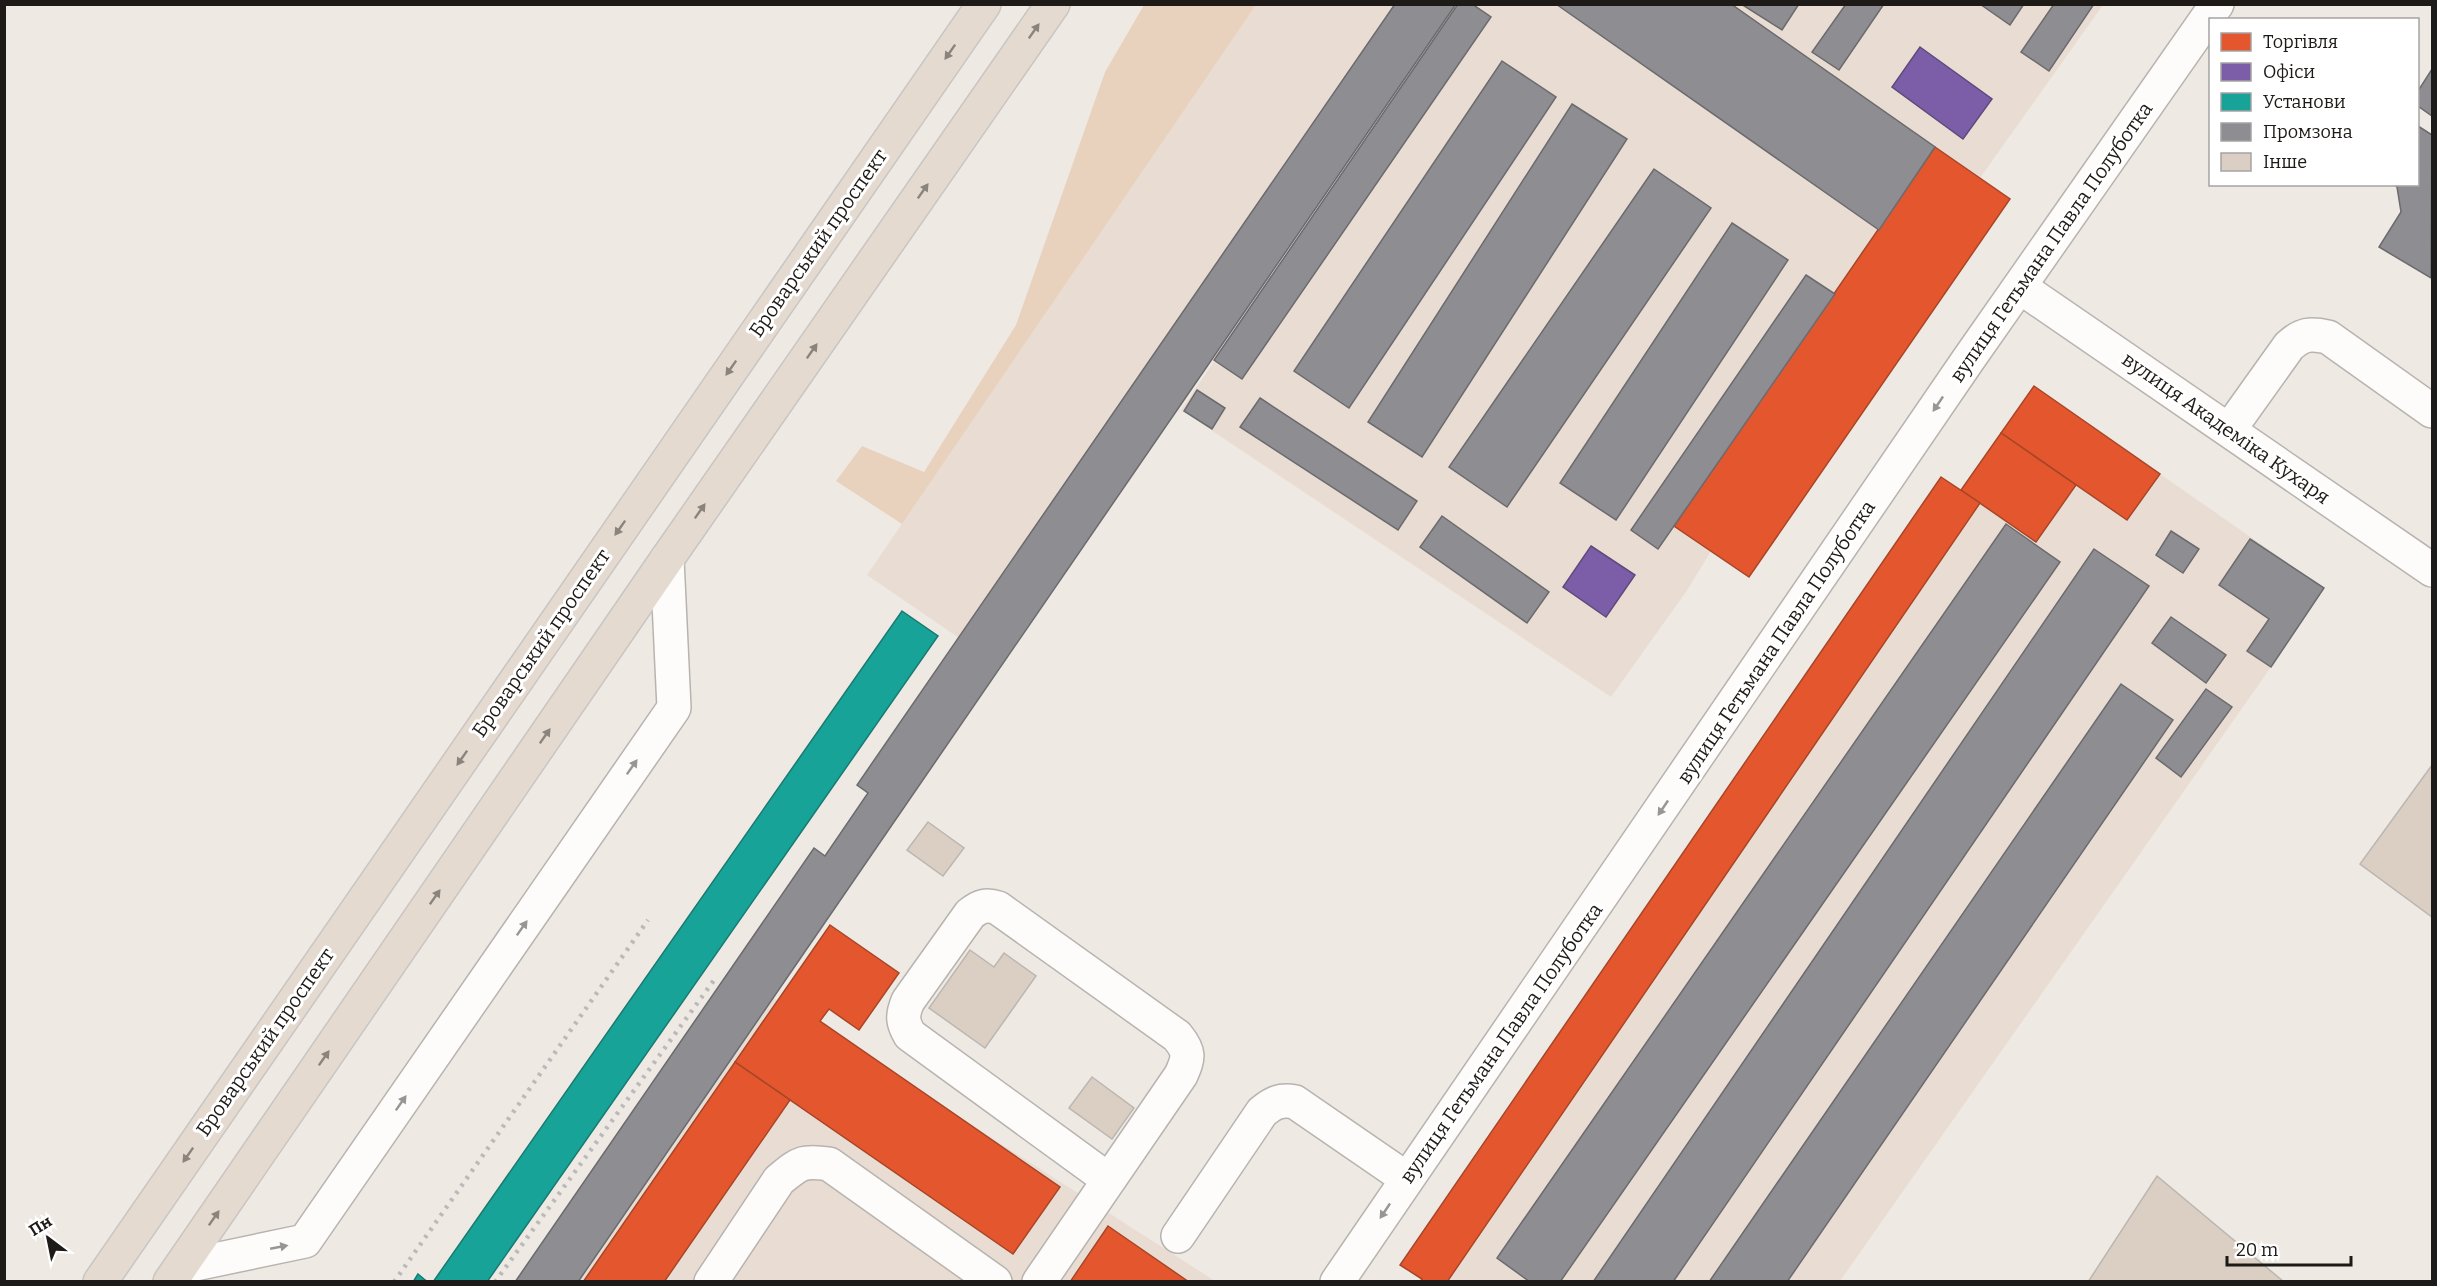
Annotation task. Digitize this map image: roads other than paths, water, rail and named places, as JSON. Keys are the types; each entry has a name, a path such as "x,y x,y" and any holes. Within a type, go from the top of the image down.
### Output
{"highway":[{"name":"Броварський проспект","path":"100,1281 984,4"},
{"path":"175,1274 667,559 1053,4"}],"street":[{"name":"вулиця Гетьмана Павла Полуботка","path":"1337,1281 2217,4"},
{"name":"вулиця Академіка Кухаря","path":"2020,287 2433,570"},
{"path":"2229,430 2289,346 2298,337 2311,333 2328,337 2433,411"},
{"path":"175,1274 305,1241 674,708 667,559"},
{"path":"1039,1281 1181,1075 1188,1060 1185,1046 1177,1036 998,908 987,904 978,908 970,914 908,1001 903,1013 904,1025 910,1035 1108,1180"},
{"path":"1178,1236 1262,1112 1272,1104 1283,1100 1295,1102 1407,1179"},
{"path":"711,1281 779,1180 793,1168 809,1161 829,1164 995,1281"}],"railway":[{"path":"394,1282 648,920"},
{"path":"495,1282 717,976"}]}
